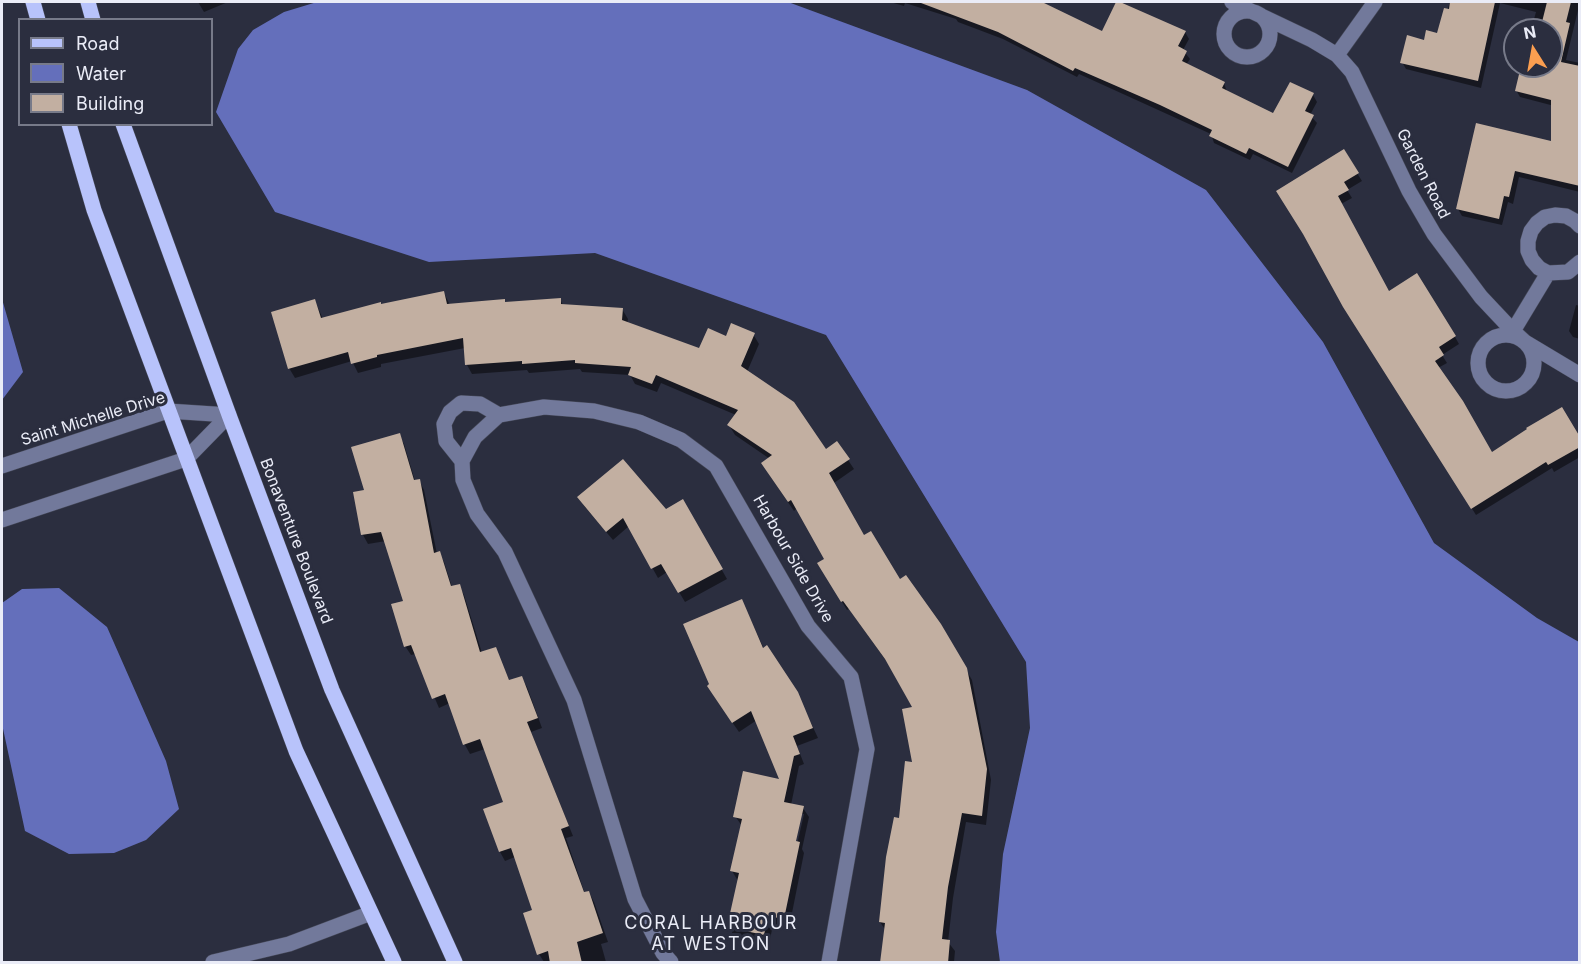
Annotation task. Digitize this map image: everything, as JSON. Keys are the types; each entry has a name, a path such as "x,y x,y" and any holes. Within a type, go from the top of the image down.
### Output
{"main road":[{"path":"33,2 37,18"},
{"path":"88,2 92,18"},
{"path":"70,126 94,210 296,751 394,963"},
{"name":"Bonaventure Boulevard","path":"124,126 332,690 455,963"}],"street":[{"name":"Garden Road","path":"1232,2 1337,55 1352,72 1409,191 1434,234 1481,297 1525,342 1580,375"},
{"path":"1337,55 1376,2"},
{"path":"1580,226 1566,216 1555,215 1537,223 1528,241 1528,251 1532,260 1548,273 1568,272 1580,262"},
{"path":"1513,331 1548,273"},
{"path":"462,462 447,441 444,424 450,412 461,404 480,404 499,415 475,437 462,462 463,480 477,514 505,552 574,700 635,899 663,953 671,963"},
{"name":"Harbour Side Drive","path":"499,415 544,407 594,411 639,422 681,440 716,466 808,626 851,677 867,749 829,963"},
{"name":"Saint Michelle Drive","path":"2,466 168,411 229,415"},
{"path":"2,520 186,459 229,415"},
{"path":"213,963 260,957 370,913"}],"water":[{"path":"317,2 788,2 1027,90 1206,190 1323,342 1434,543 1537,618 1579,642 1579,962 1000,962 996,932 1003,854 1030,728 1026,662 826,335 595,253 429,262 275,212 216,112 238,49 253,30 284,12"},
{"path":"2,299 23,372 2,400"},
{"path":"59,588 107,627 166,761 179,809 146,840 114,853 69,854 25,831 2,724 2,603 22,589"}],"building":[{"path":"922,2 1042,2 1102,31 1116,2 1120,2 1186,31 1178,46 1187,51 1182,61 1225,82 1222,88 1273,113 1290,82 1314,93 1305,111 1314,115 1288,167 1249,148 1246,154 1209,136 1212,130 1160,105 1075,68 1073,71 998,32"},
{"path":"1450,2 1495,2 1478,81 1400,63 1407,35 1424,40 1426,30 1437,33 1444,8 1449,9"},
{"path":"1547,2 1571,2 1566,22 1570,23 1563,53 1563,18 1543,18"},
{"path":"1563,62 1580,66 1580,186 1515,171 1509,197 1504,196 1499,219 1456,209 1476,123 1551,141 1551,100 1515,91 1518,78 1563,78"},
{"path":"1344,149 1359,173 1344,182 1349,190 1338,196 1389,291 1417,273 1456,336 1439,347 1444,355 1435,361 1463,401 1492,452 1526,428 1562,407 1580,437 1580,447 1548,465 1546,462 1471,509 1343,307 1303,234 1276,191"},
{"path":"444,291 447,304 505,299 505,302 561,298 561,304 623,308 622,320 699,348 708,328 726,336 731,323 755,333 741,366 794,402 826,449 837,441 850,459 829,473 864,535 871,531 900,579 906,575 941,624 967,668 987,769 982,816 962,813 948,887 942,939 950,940 948,963 880,963 885,923 879,922 886,857 894,817 899,818 905,761 912,762 902,709 912,707 885,659 843,601 841,602 817,563 824,559 791,500 788,502 761,463 772,455 727,425 738,410 656,375 652,384 628,375 631,367 575,363 575,360 465,365 463,338 377,355 377,357 351,364 348,352 288,369 271,312 315,299 321,318 381,302 381,304"},
{"path":"400,433 414,480 420,479 434,553 440,551 451,586 460,584 480,652 496,647 509,680 522,676 538,718 527,722 569,826 561,829 584,892 589,891 603,933 577,942 582,963 550,963 548,951 537,955 523,913 532,910 511,848 499,852 483,809 503,802 480,739 463,745 445,694 432,699 411,645 404,647 391,604 403,601 381,532 361,535 353,492 364,490 351,447"},
{"path":"623,459 666,509 683,499 723,569 678,593 661,564 651,569 623,518 606,532 577,497"},
{"path":"742,599 763,648 767,645 798,692 813,728 793,736 800,754 794,756 784,802 804,806 796,841 800,842 784,919 768,916 764,935 727,927 739,873 730,871 742,819 733,817 743,771 779,779 751,711 732,723 707,686 709,684 683,624"}],"district":[{"name":"CORAL HARBOUR AT WESTON","path":"711,934"}]}
